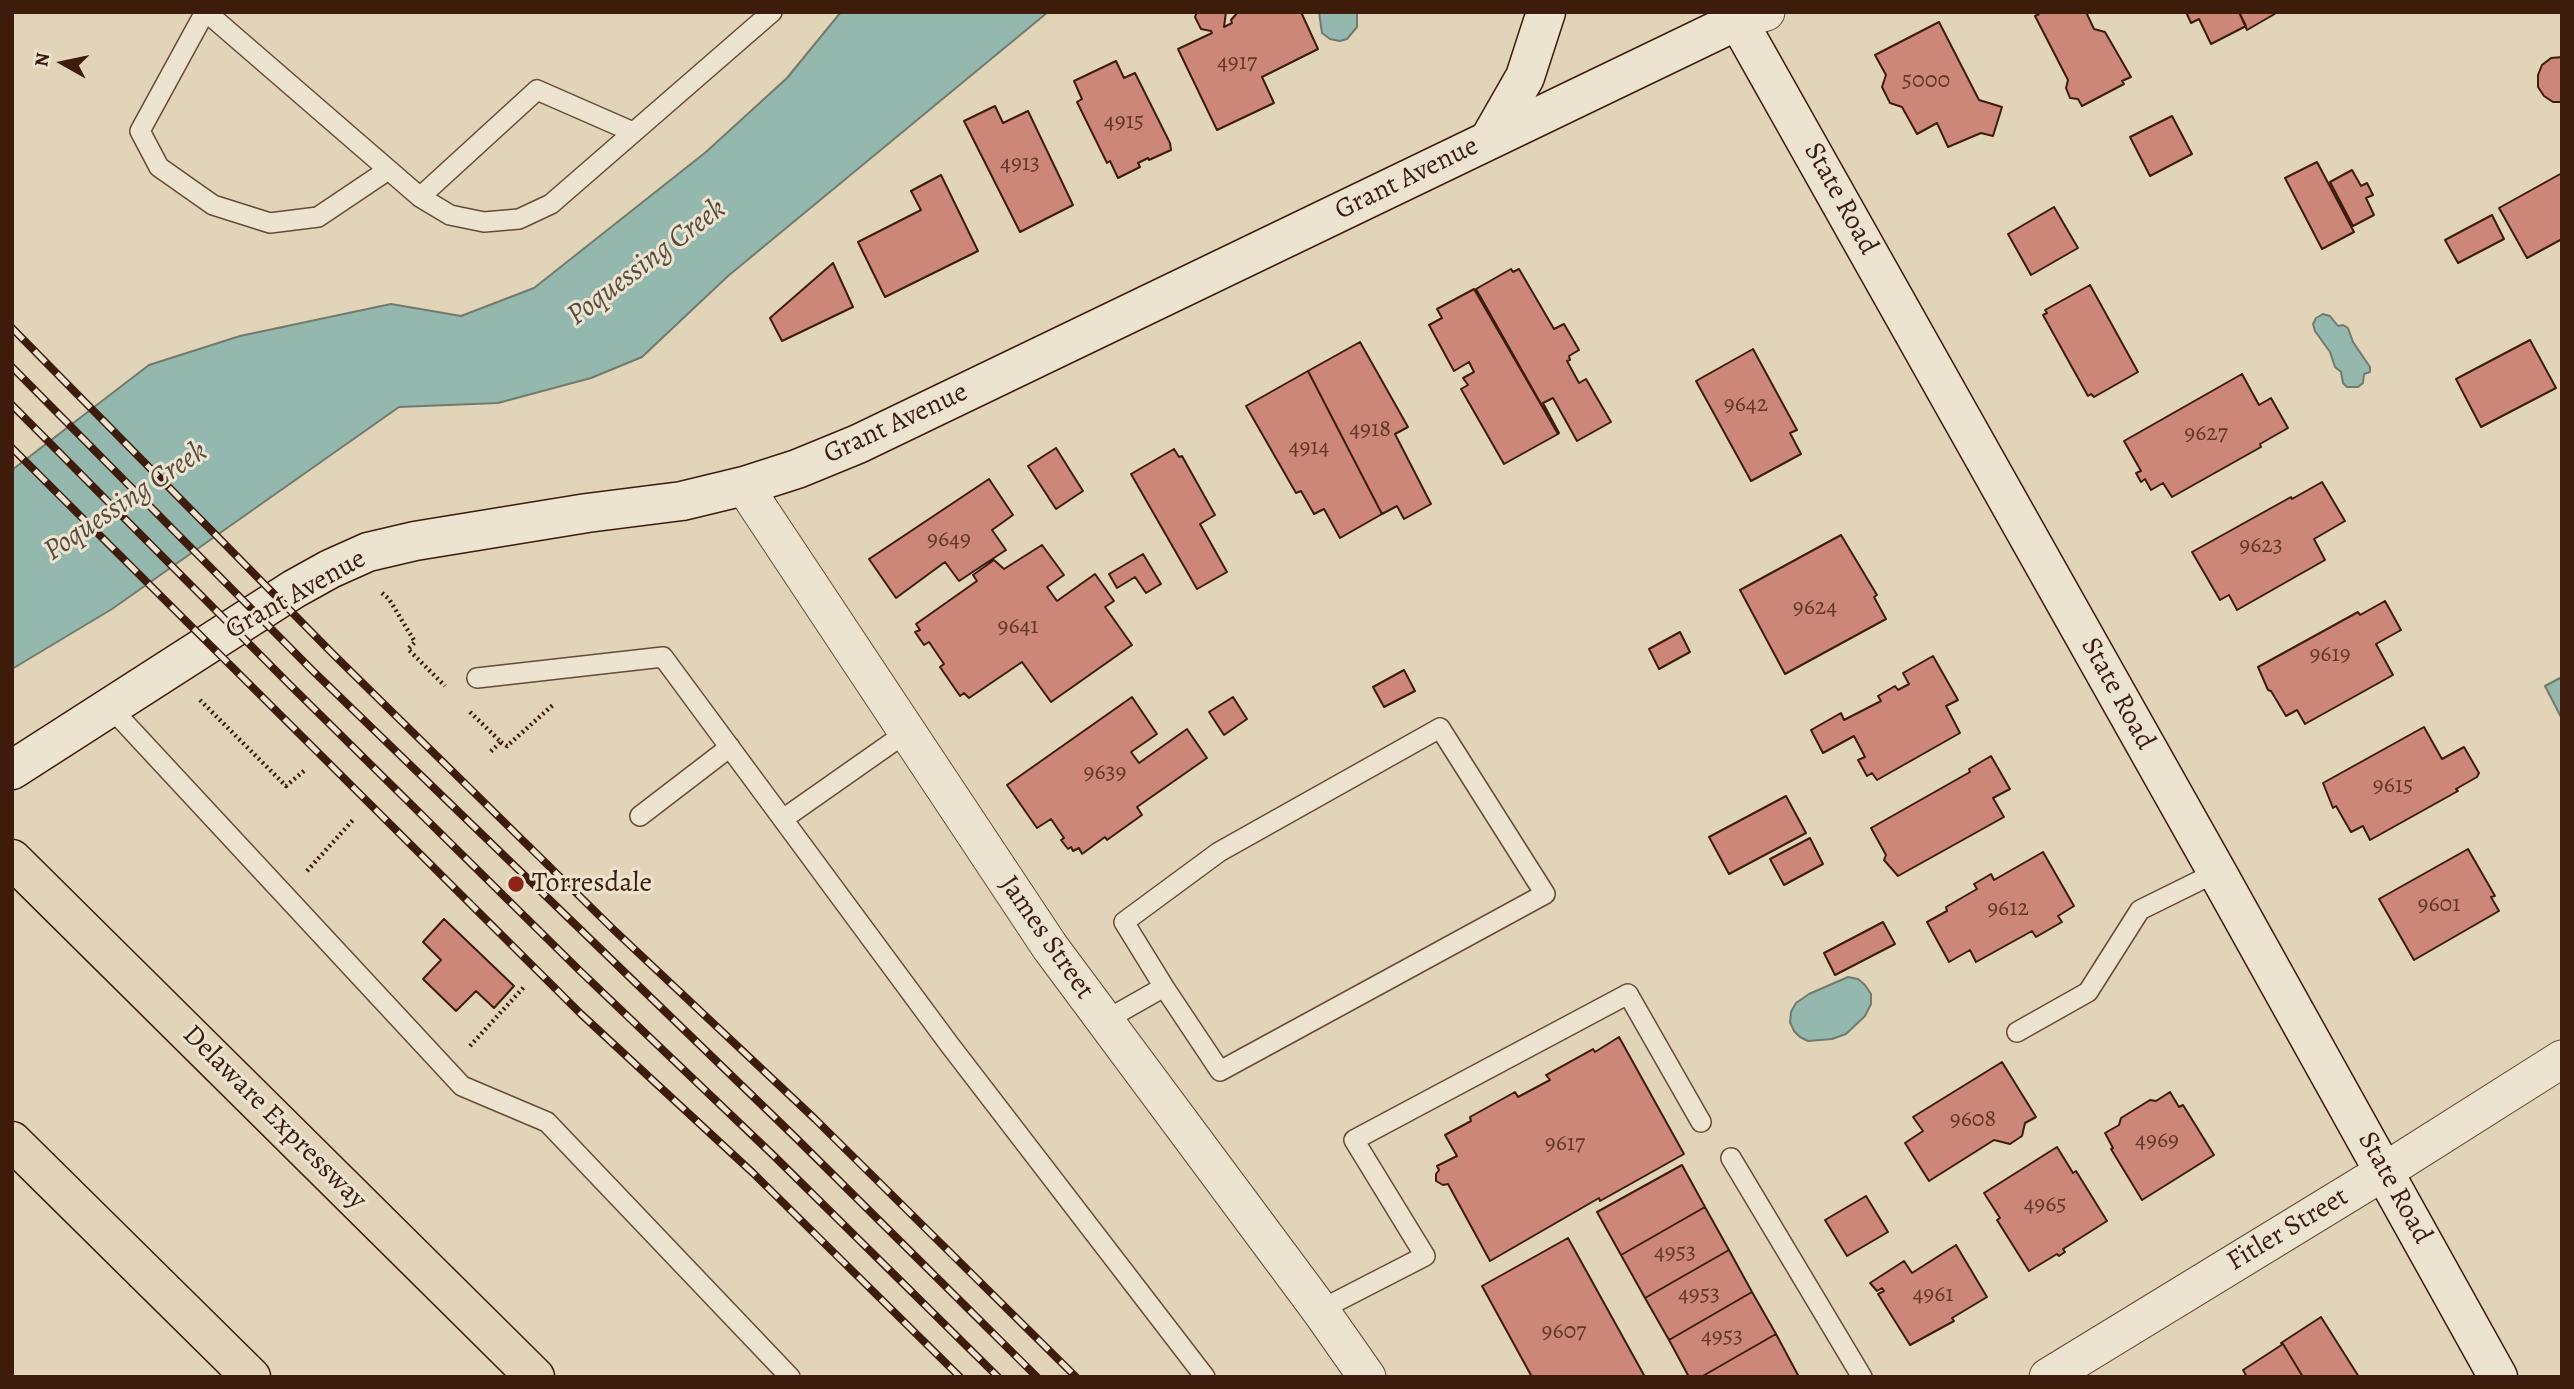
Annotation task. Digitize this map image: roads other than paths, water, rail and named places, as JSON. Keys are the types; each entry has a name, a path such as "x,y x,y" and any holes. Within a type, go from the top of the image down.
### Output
{"highway":[{"name":"Delaware Expressway","path":"12,859 535,1377"},
{"path":"12,1141 251,1377"}],"street":[{"path":"1489,140 1525,76 1546,12"},
{"name":"Grant Avenue","path":"12,770 295,589 368,552 415,541 587,513 682,501 744,486 797,469 858,444 1746,15"},
{"name":"State Road","path":"1746,15 2498,1377"},
{"name":"James Street","path":"744,486 1050,947 1367,1377"},
{"name":"Fitler Street","path":"2048,1377 2385,1171 2562,1059"}],"lane":[{"path":"388,170 318,217 270,223 214,205 159,167 140,131 209,13 420,197 450,215 484,222 519,219 551,204 772,12"},
{"path":"420,197 537,90 633,132"},
{"path":"477,678 663,657 949,1044 1205,1377"},
{"path":"110,707 462,1086 547,1122 790,1377"},
{"path":"1440,728 1545,894 1220,1071 1164,987 1124,922 1219,852 1440,728"},
{"path":"783,819 907,732"},
{"path":"640,816 730,747"},
{"path":"2017,1032 2088,992 2140,911 2217,872"},
{"path":"1104,1021 1164,987"},
{"path":"1320,1311 1424,1256 1354,1140 1628,994 1701,1122"},
{"path":"1731,1158 1861,1377"}],"water":[{"name":"Poquessing Creek","path":"841,12 1048,12 728,276 642,357 591,378 498,403 399,407 112,609 12,669 12,470 149,365 240,336 391,304 461,316 534,288 706,152 787,78"},
{"path":"1319,12 1357,12 1357,27 1347,39 1330,39 1322,33"},
{"path":"2323,314 2330,316 2338,326 2348,328 2353,342 2370,367 2370,372 2364,374 2363,383 2358,387 2347,387 2343,383 2341,372 2335,367 2330,352 2315,331 2313,324 2316,318"},
{"path":"2562,677 2562,719 2545,686"},
{"path":"1848,977 1858,979 1871,994 1871,1004 1865,1016 1846,1034 1832,1039 1808,1041 1800,1037 1790,1022 1796,1003 1809,994"}],"railway":[{"path":"12,328 333,654 614,930 815,1119 1076,1377"},
{"path":"12,367 312,670 795,1137 1037,1377"},
{"path":"12,405 290,685 578,969 773,1155 998,1377"},
{"path":"12,448 581,1014 753,1173 960,1377"}],"place":[{"name":"Torresdale","path":"516,884"}]}
